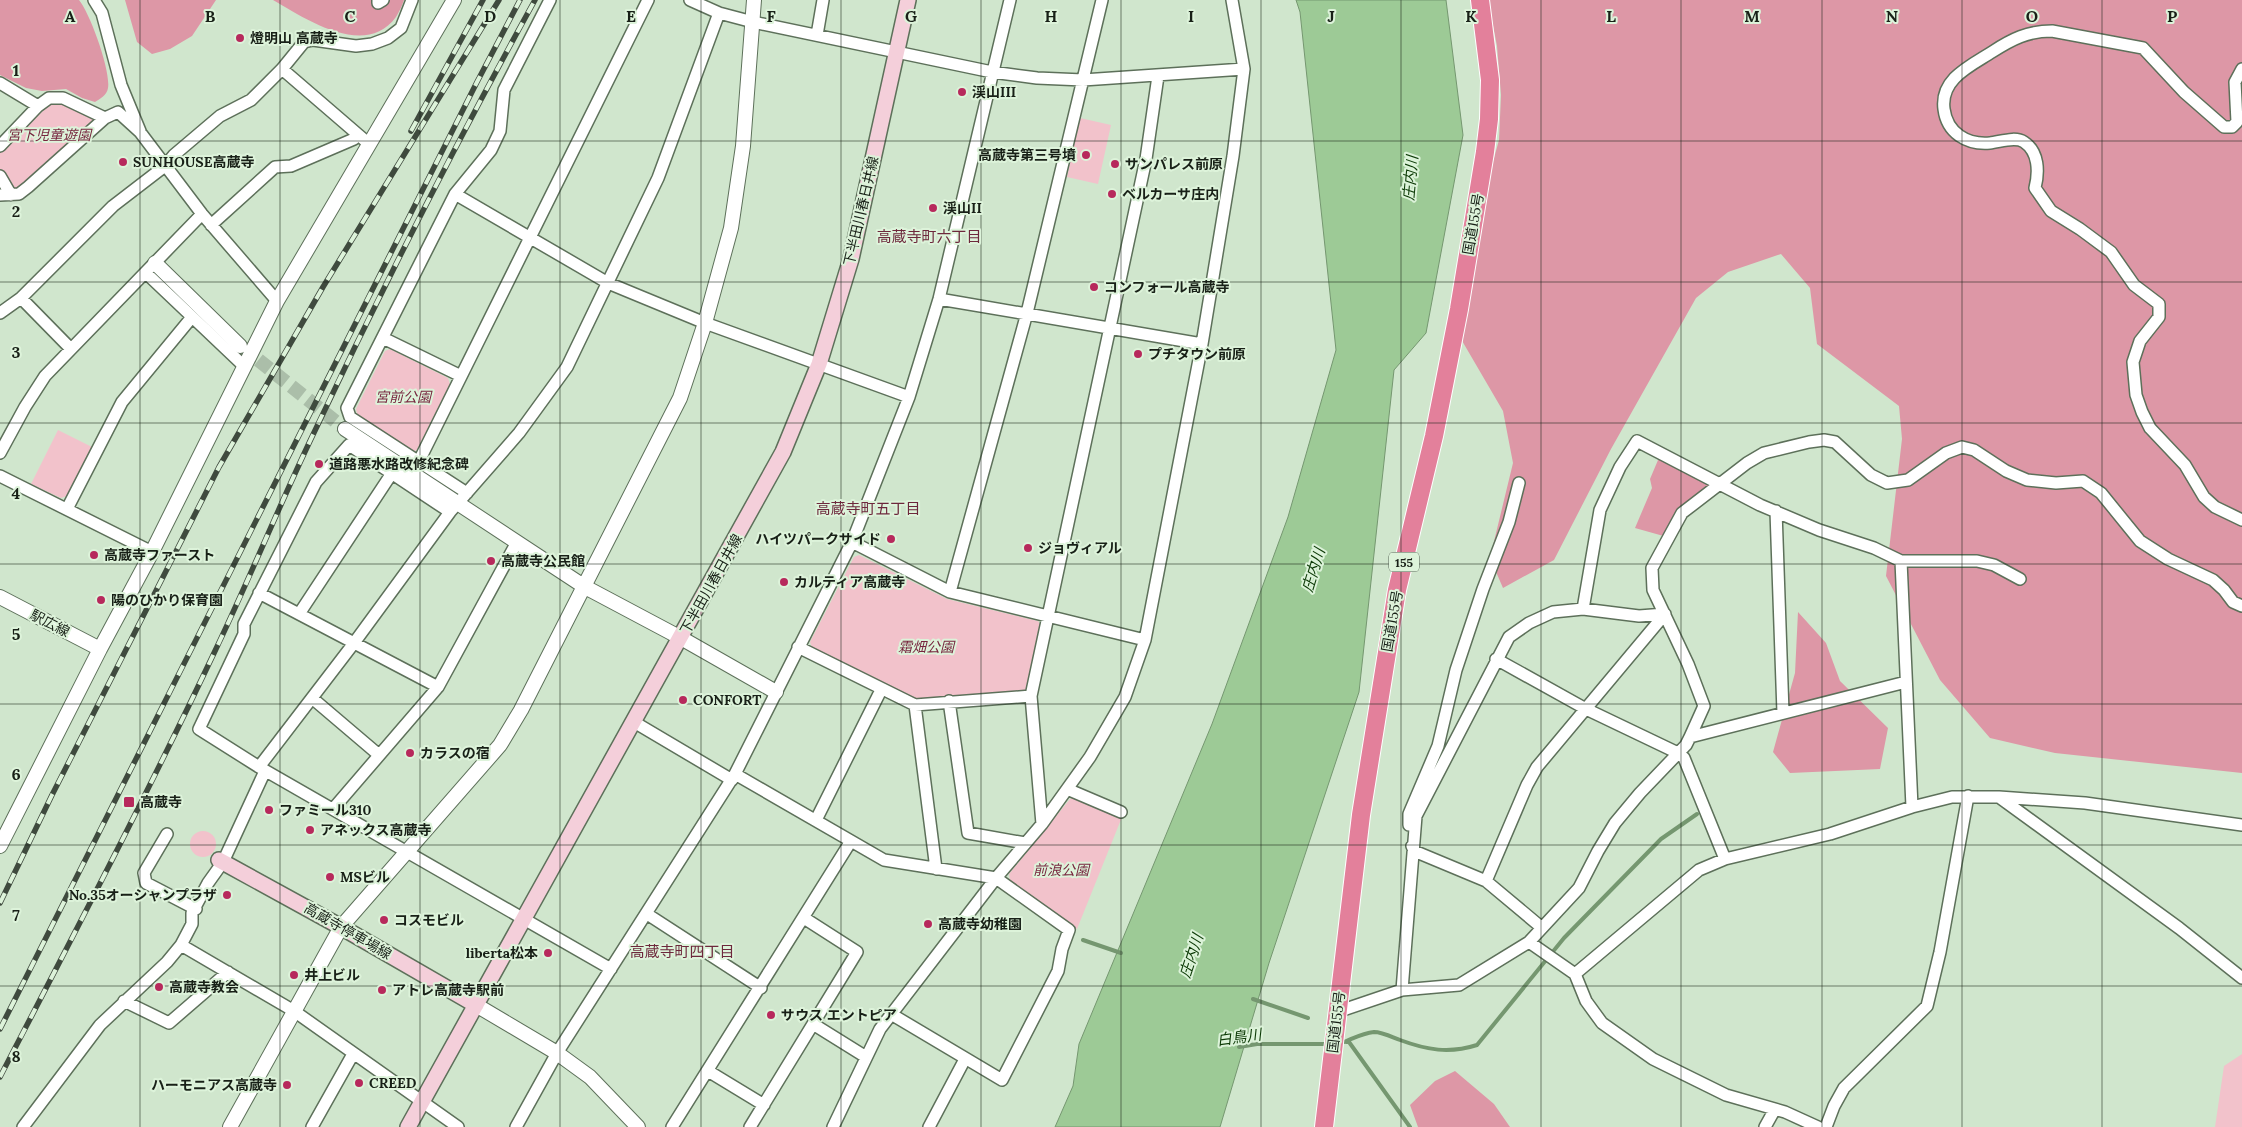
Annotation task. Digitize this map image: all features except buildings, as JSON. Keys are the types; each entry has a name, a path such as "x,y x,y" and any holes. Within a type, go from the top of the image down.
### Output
{"highway":[{"name":"国道155号","path":"1324,1127 1361,815 1397,590 1434,436 1485,152 1489,119 1490,80 1480,0"}],"main road":[{"name":"下半田川春日井線","path":"408,1127 783,452 819,364 851,259 908,0"},
{"name":"高蔵寺停車場線","path":"221,861 341,926 476,1005"}],"street":[{"path":"94,0 102,13 121,85 140,132"},
{"path":"378,0 378,3 383,0"},
{"path":"0,313 21,298 113,206 165,166 174,155 220,116 251,100 282,69 304,42 313,40 356,46 372,44 388,38 401,28 412,0"},
{"path":"0,846 5,826 152,552 277,301 454,0"},
{"path":"458,503 419,461 350,417 348,408 455,194 491,150 500,131 504,90 550,0"},
{"path":"419,461 648,0"},
{"path":"690,0 719,13 752,22 992,72 1037,78 1083,80 1244,69"},
{"path":"230,1127 341,926 500,745 521,710 680,398 705,323 731,228 743,146 754,0"},
{"path":"817,35 823,0"},
{"path":"516,1127 557,1053 734,777 852,542 909,397 939,299 1010,0"},
{"path":"950,592 1027,313 1102,0"},
{"path":"833,1127 880,1029 996,878 1042,824 1090,757 1125,697 1145,640 1202,344 1233,156 1244,69 1232,0"},
{"path":"23,1127 100,1025 167,962 181,945 192,924 192,914 221,861 262,769 312,698 458,503 519,433 568,367 658,178 719,13"},
{"path":"2242,69 2236,82 2237,122 2232,127 2224,126 2184,92 2143,48 2061,32 2040,31 2015,37 1954,77 1946,88 1943,101 1945,119 1956,135 1975,143 2023,141 2032,150 2036,161 2038,175 2035,188 2051,211 2111,252 2134,285 2159,304 2159,317 2140,341 2133,362 2136,395 2142,412 2150,428 2185,465 2204,497 2215,507 2242,520"},
{"path":"282,69 369,144"},
{"path":"1042,824 1031,696 1146,159 1158,76"},
{"path":"0,83 38,106"},
{"path":"0,146 38,106 49,98 63,98 105,118"},
{"path":"0,176 6,195 19,194 105,118 118,112 140,132 202,214 277,301"},
{"path":"211,225 275,167 291,166 354,139 357,135"},
{"path":"455,194 608,282 705,323 909,397"},
{"path":"0,453 45,376 202,214"},
{"path":"150,268 192,317 244,367"},
{"path":"150,268 240,346"},
{"path":"21,298 71,349"},
{"path":"939,299 1202,344"},
{"path":"67,510 122,402 192,317"},
{"path":"383,338 461,376"},
{"path":"345,429 585,586 776,692"},
{"path":"1337,1012 1402,990 1460,985 1529,942 1579,888 1615,823 1678,753 1690,737 1704,706 1653,590 1652,568 1682,513 1718,484 1764,453 1824,440 1835,442 1871,476 1887,483 1908,480 1946,453 1962,447 1974,450 2006,471 2027,480 2056,483 2083,481 2101,493 2140,541 2168,559 2213,580 2233,602 2242,606"},
{"path":"1583,609 1600,510 1620,467 1637,441 1718,484 1776,511 1819,530 1874,548 1901,561 1977,562 1994,565 2020,579"},
{"path":"458,503 392,473 349,445 316,482 258,593 244,624 244,634 199,729 262,769 611,969"},
{"path":"299,614 392,473"},
{"path":"0,476 152,552"},
{"path":"1519,483 1509,522 1483,589 1456,670 1438,746 1409,814 1408,837 1414,851 1486,881 1541,927"},
{"path":"1776,511 1783,713"},
{"path":"333,809 438,687 517,542"},
{"path":"852,542 950,592 1145,640"},
{"path":"1901,561 1912,807"},
{"path":"258,593 438,687"},
{"name":"駅広線","path":"0,597 100,649"},
{"path":"1402,990 1416,816 1509,636 1529,623 1553,612 1583,609 1639,616 1665,614"},
{"path":"1486,881 1534,773 1665,614"},
{"path":"798,648 915,705 1031,696"},
{"path":"1496,659 1586,709 1678,753 1684,758 1725,859"},
{"path":"1690,737 1906,682"},
{"path":"816,820 881,690"},
{"path":"312,698 379,755"},
{"path":"949,701 968,834 1025,844"},
{"path":"915,705 936,869"},
{"path":"634,722 816,820 884,860 996,878 1070,930 1062,949 1058,971 1002,1080 891,1014"},
{"path":"1067,789 1122,812"},
{"path":"1826,1127 1844,1088 1927,1006 1942,942 1968,796"},
{"path":"1575,974 1699,870 1725,859 1830,834 1912,807 1952,797 1999,797 2085,803 2242,825"},
{"path":"1999,797 2178,928 2242,978"},
{"path":"167,834 144,873 146,883 196,909"},
{"path":"672,1127 761,988 851,841"},
{"path":"647,914 761,988"},
{"path":"750,1127 857,952 804,918"},
{"path":"1529,942 1575,974 1579,987 1592,1012 1614,1034 1653,1059 1726,1095 1775,1109 1818,1127"},
{"path":"181,945 294,1011 458,1127"},
{"path":"124,1001 170,1023 228,972"},
{"path":"476,1005 557,1053 590,1077 638,1127"},
{"path":"814,1024 866,1057"},
{"path":"312,1127 353,1054"},
{"path":"929,1127 965,1059"},
{"path":"708,1071 764,1105"},
{"path":"1765,1127 1775,1109"}],"green space":[{"name":"宮下児童遊園","path":"61,102 96,121 26,186 11,191 0,173 0,153 50,104"},
{"path":"1080,118 1111,125 1098,184 1067,177"},
{"name":"宮前公園","path":"390,349 448,378 450,384 417,450 412,452 357,414 356,409 385,351"},
{"path":"58,430 92,447 67,496 61,498 31,484"},
{"name":"霜畑公園","path":"859,555 947,599 1038,621 1041,625 1029,686 1024,691 917,701 812,648 810,642 854,557"},
{"name":"前浪公園","path":"1075,797 1122,817 1077,929 1010,881 1009,874 1070,799"},
{"path":"203,831 213,834 216,844 213,854 203,857 193,854 190,844 193,834"},
{"path":"2242,1054 2242,1127 2215,1127 2224,1066"}],"shaded area":[{"path":"0,0 79,0 89,17 103,56 108,80 108,88 105,95 95,102 82,98 66,89 42,91 26,88 0,75"},
{"path":"125,0 216,0 192,36 170,49 152,54 137,42"},
{"path":"273,0 404,0 396,17 383,29 368,35 352,35 318,25"},
{"path":"1488,0 2242,0 2242,773 2055,753 1990,738 1940,680 1886,576 1902,439 1899,406 1817,344 1810,288 1781,254 1728,272 1696,298 1611,449 1554,560 1503,588 1490,558 1513,463 1503,411 1461,339 1474,230 1499,140 1501,95 1497,46"},
{"path":"1661,453 1718,484 1682,513 1667,537 1635,528 1652,488 1650,479"},
{"path":"1798,612 1826,643 1840,681 1888,728 1880,769 1790,773 1773,752 1795,673"},
{"path":"1455,1071 1494,1104 1510,1127 1418,1127 1410,1105 1435,1081"}],"water":[{"name":"庄内川","path":"1296,0 1446,0 1463,135 1426,333 1394,370 1359,692 1269,963 1220,1127 1055,1127 1073,1086 1079,1044 1212,724 1288,517 1336,350 1300,12"}],"waterway":[{"path":"1344,1042 1374,1032 1438,1050 1467,1048 1477,1045 1564,938 1661,839 1697,814"},
{"path":"1083,940 1121,953"},
{"path":"1253,999 1308,1018"},
{"name":"白鳥川","path":"1346,1042 1349,1042 1410,1127"},
{"name":"白鳥川","path":"1239,1047 1257,1044 1324,1044"}],"tunnel":[{"path":"242,347 345,429"}],"railway":[{"path":"411,131 483,0"},
{"path":"0,903 52,795 219,467 323,287 499,0"},
{"path":"0,1029 520,0"},
{"path":"0,1077 189,705 363,330 447,164 535,0"}],"place":[{"name":"燈明山 高蔵寺","path":"240,38"},
{"name":"渓山III","path":"962,92"},
{"name":"高蔵寺第三号墳","path":"1086,155"},
{"name":"SUNHOUSE高蔵寺","path":"123,162"},
{"name":"サンパレス前原","path":"1115,164"},
{"name":"ベルカーサ庄内","path":"1112,194"},
{"name":"渓山II","path":"933,208"},
{"name":"コンフォール高蔵寺","path":"1094,287"},
{"name":"プチタウン前原","path":"1138,354"},
{"name":"道路悪水路改修紀念碑","path":"319,464"},
{"name":"ハイツパークサイド","path":"891,539"},
{"name":"ジョヴィアル","path":"1028,548"},
{"name":"高蔵寺ファースト","path":"94,555"},
{"name":"高蔵寺公民館","path":"491,561"},
{"name":"カルティア高蔵寺","path":"784,582"},
{"name":"陽のひかり保育園","path":"101,600"},
{"name":"CONFORT","path":"683,700"},
{"name":"カラスの宿","path":"410,753"},
{"name":"高蔵寺","path":"129,802"},
{"name":"ファミール310","path":"269,810"},
{"name":"アネックス高蔵寺","path":"310,830"},
{"name":"MSビル","path":"330,877"},
{"name":"No.35オーシャンプラザ","path":"227,895"},
{"name":"コスモビル","path":"384,920"},
{"name":"高蔵寺幼稚園","path":"928,924"},
{"name":"liberta松本","path":"548,953"},
{"name":"井上ビル","path":"294,975"},
{"name":"高蔵寺教会","path":"159,987"},
{"name":"アトレ高蔵寺駅前","path":"382,990"},
{"name":"サウス エントピア","path":"771,1015"},
{"name":"CREED","path":"359,1083"},
{"name":"ハーモニアス高蔵寺","path":"287,1085"}],"district":[{"name":"高蔵寺町六丁目","path":"929,236"},
{"name":"高蔵寺町五丁目","path":"868,508"},
{"name":"高蔵寺町四丁目","path":"682,951"}]}
